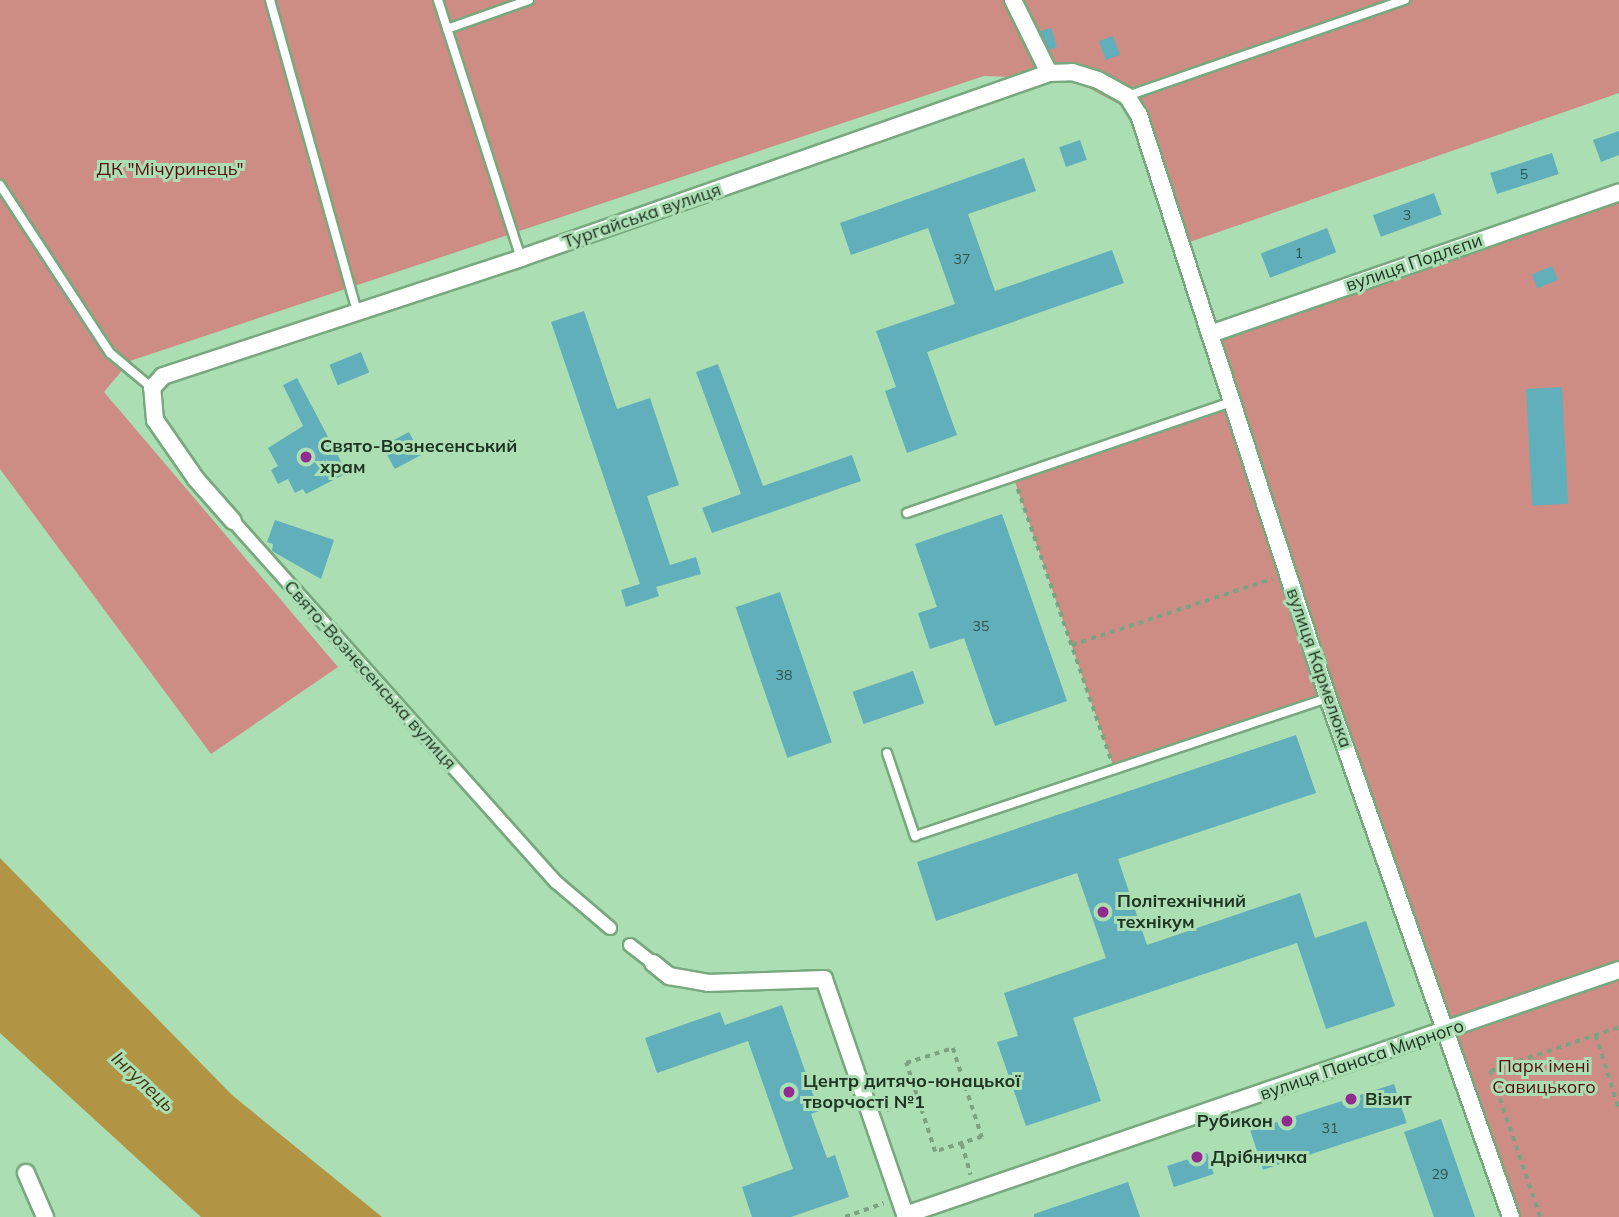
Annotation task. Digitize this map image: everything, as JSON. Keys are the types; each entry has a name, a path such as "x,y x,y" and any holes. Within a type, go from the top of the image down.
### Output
{"street":[{"path":"1013,0 1049,73"},
{"name":"Тургайська вулиця","path":"152,396 163,376 356,309 521,258 1049,73 1072,72 1098,80 1127,96 1139,115"},
{"name":"вулиця Кармелюка","path":"1139,115 1328,698 1511,1217"},
{"name":"вулиця Подлєпи","path":"1210,334 1619,192"},
{"name":"Свято-Вознесенська вулиця","path":"152,396 155,420 196,479 233,522 556,882 610,928"},
{"path":"630,945 668,976 708,983 824,979 905,1216"},
{"name":"вулиця Панаса Мирного","path":"905,1216 1619,971"},
{"path":"26,1172 45,1217"}],"lane":[{"path":"271,0 356,309"},
{"path":"438,0 521,258"},
{"path":"447,29 528,0"},
{"path":"1127,96 1405,0"},
{"path":"0,185 110,353 152,396"},
{"path":"907,513 1232,402"},
{"path":"887,753 915,836 1328,698"}],"path":[{"path":"1013,476 1114,768"},
{"path":"1072,645 1287,574"},
{"path":"1540,1217 1490,1070 1619,1027"},
{"path":"1596,1035 1619,1109"},
{"path":"953,1048 982,1137 935,1153 918,1100 906,1063 953,1048"},
{"path":"870,1114 918,1100"},
{"path":"962,1144 976,1191"},
{"path":"845,1217 899,1198"}],"green space":[{"name":"ДК \"Мічуринець\"","path":"0,0 1619,0 1619,93 1181,245 1139,115 1072,79 984,76 130,361 104,392 338,667 211,754 0,469"},
{"name":"Парк імені Савицького","path":"1619,192 1619,1217 1511,1217 1328,699 1114,768 1013,476 1231,402 1210,334"}],"water":[{"name":"Інгулець","path":"0,858 232,1095 382,1217 201,1217 0,1033"}],"building":[{"path":"1051,28 1057,47 1049,50 1040,31"},
{"path":"1113,36 1120,55 1106,60 1099,41"},
{"path":"1619,131 1619,155 1601,162 1593,140"},
{"path":"1080,140 1087,160 1066,167 1059,147"},
{"path":"1552,153 1559,174 1497,194 1490,173"},
{"path":"1024,158 1036,191 968,214 995,291 1112,250 1124,283 927,352 957,435 907,453 885,391 896,387 876,331 955,304 928,228 851,255 840,223"},
{"path":"1434,193 1442,215 1381,237 1373,215"},
{"path":"1327,228 1336,252 1270,278 1261,253"},
{"path":"1552,266 1558,280 1538,288 1532,275"},
{"path":"584,311 617,409 650,398 679,485 647,496 670,565 696,557 701,574 656,587 659,596 626,607 621,590 640,584 551,322"},
{"path":"361,352 369,372 338,385 329,365"},
{"path":"718,364 763,486 852,455 861,481 712,533 702,508 741,494 696,372"},
{"name":"Свято-Вознесенський храм","path":"297,378 347,473 306,494 303,489 295,493 288,479 278,484 271,470 278,466 268,448 303,426 283,385"},
{"path":"1562,387 1568,504 1532,506 1526,389"},
{"path":"409,432 421,455 395,469 383,446"},
{"path":"1002,514 1067,701 995,726 964,638 930,649 918,613 937,607 915,544"},
{"path":"275,520 334,540 321,579 272,551 273,544 267,542"},
{"path":"780,592 832,742 787,758 736,607"},
{"path":"913,671 924,703 864,724 852,692"},
{"path":"1296,735 1316,793 1118,859 1147,945 1300,893 1315,938 1366,921 1395,1006 1326,1029 1297,943 1073,1018 1101,1101 1026,1126 997,1042 1018,1036 1004,993 1106,958 1077,873 936,921 917,862"},
{"name":"Центр дитячо-юнацької творчості №1","path":"782,1005 819,1111 811,1114 827,1158 835,1155 849,1197 791,1217 752,1217 742,1187 793,1169 748,1041 657,1073 645,1038 720,1012 725,1025"},
{"path":"1394,1084 1407,1123 1263,1170 1250,1131"},
{"path":"1441,1119 1475,1217 1434,1217 1404,1132"},
{"path":"1207,1153 1214,1174 1174,1187 1167,1166"},
{"path":"1128,1182 1140,1217 1034,1217 1034,1214"}],"place":[{"name":"Свято-Вознесенський храм","path":"306,457"},
{"name":"Політехнічний технікум","path":"1103,912"},
{"name":"Центр дитячо-юнацької творчості №1","path":"789,1092"},
{"name":"Візит","path":"1351,1099"},
{"name":"Рубикон","path":"1287,1121"},
{"name":"Дрібничка","path":"1197,1157"}]}
